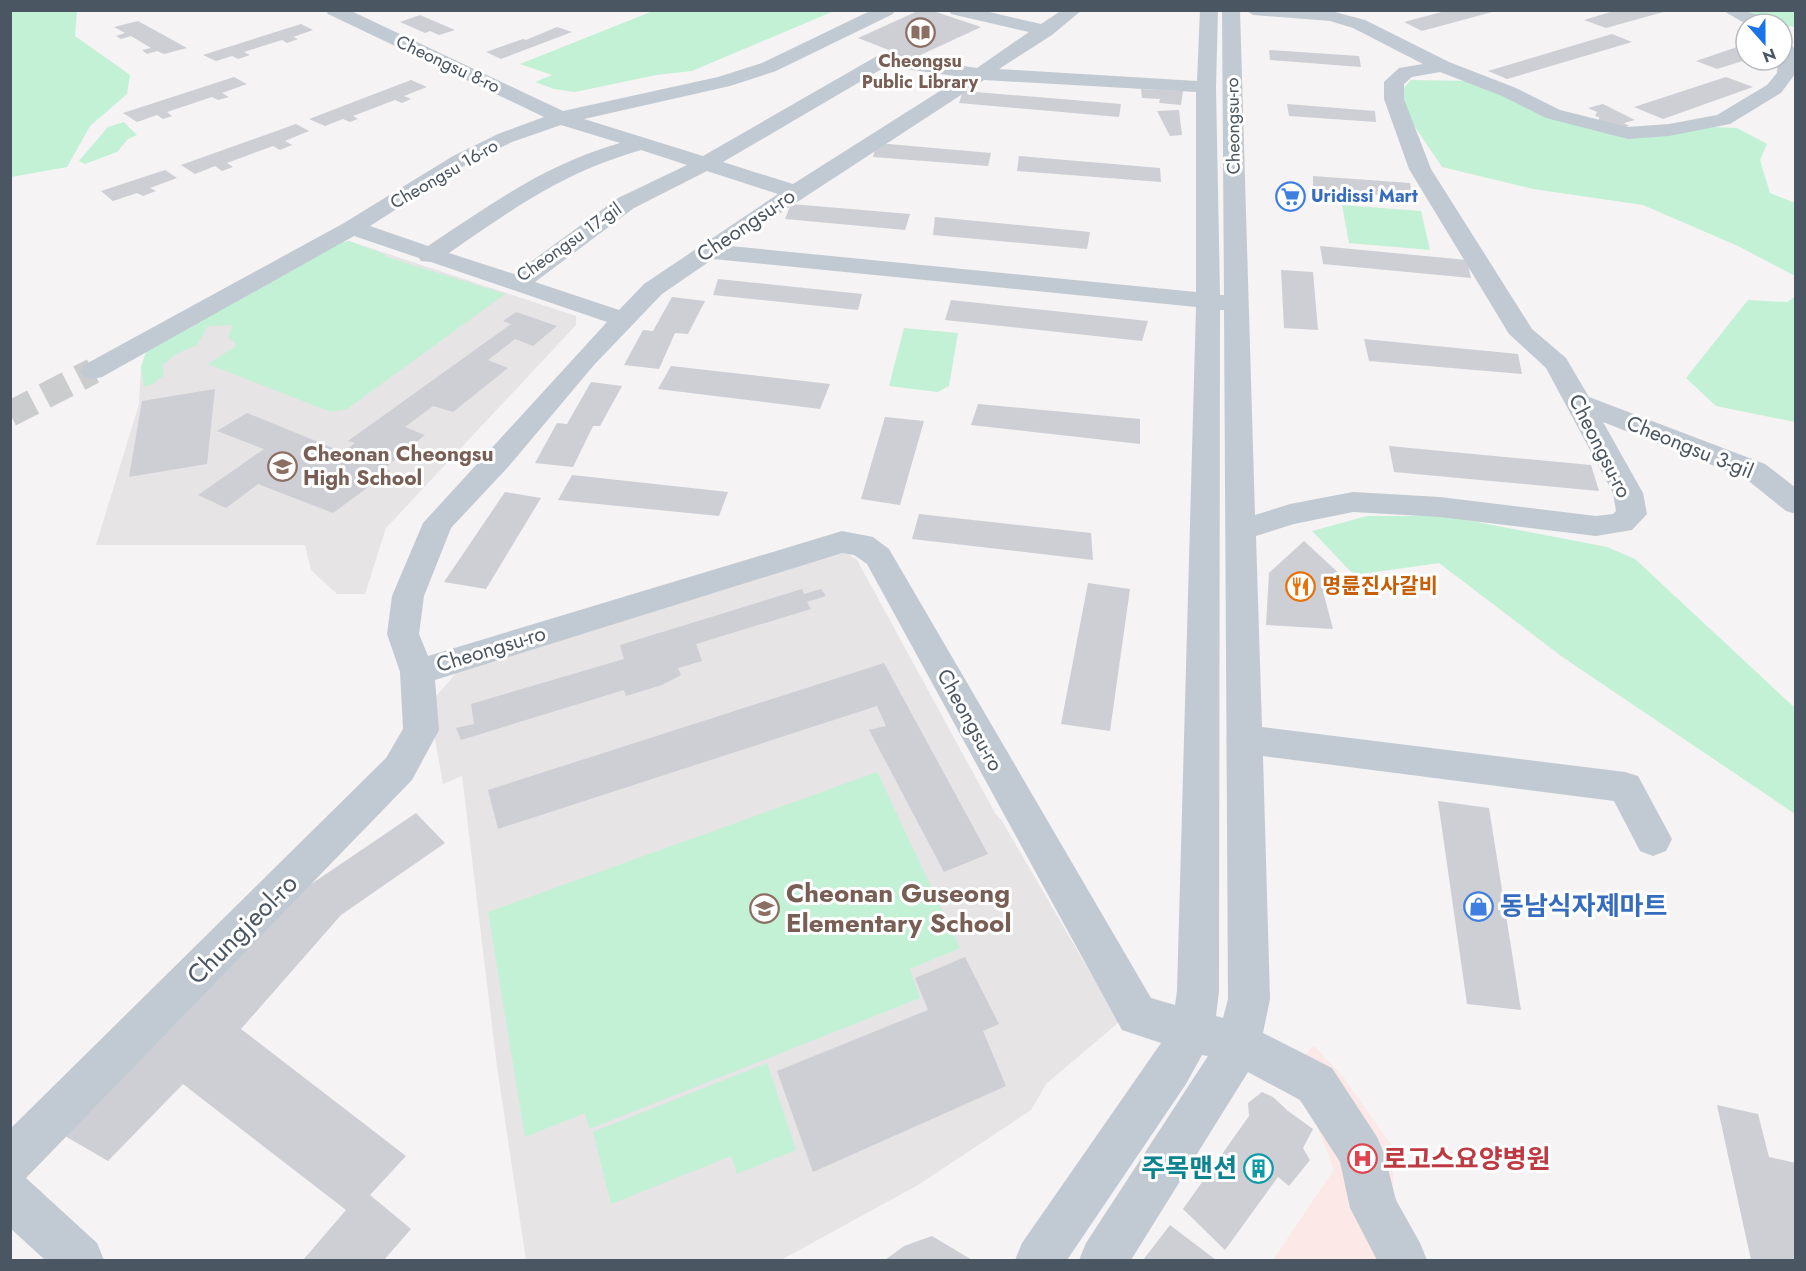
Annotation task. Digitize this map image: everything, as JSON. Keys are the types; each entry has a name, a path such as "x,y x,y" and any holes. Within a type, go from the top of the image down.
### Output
{"street":[{"name":"Cheongsu 8-ro","path":"334,10 561,118"},
{"name":"Cheongsu 16-ro","path":"93,371 352,228 460,160 505,138 561,118 723,82 769,67 887,10"},
{"path":"957,10 1046,31"},
{"path":"980,74 1074,10"},
{"name":"Cheongsu-ro","path":"1103,1260 1239,1044 1250,999 1241,530 1206,87 1209,10"},
{"name":"Cheongsu-ro","path":"1039,1260 1170,1068 1192,1031 1198,991 1231,10"},
{"path":"1256,11 1331,16 1359,24 1442,66 1509,92 1553,114 1628,133 1669,130 1724,120 1774,89 1786,72"},
{"name":"Cheongsu 17-gil","path":"352,228 516,284 626,203 705,164 891,56 906,63 980,74"},
{"name":"Cheongsu-ro","path":"1241,530 1290,514 1353,502 1440,507 1596,526 1621,523 1632,514 1628,493 1557,364 1522,334 1420,169 1394,99 1394,82 1406,72 1442,66"},
{"name":"Cheongsu-ro","path":"1192,1031 1137,1015 878,557 862,545 842,542 417,672 403,634 408,596 438,523 499,459 622,319 653,289 707,250 980,74 1206,87"},
{"path":"561,118 795,192"},
{"path":"429,256 529,189 567,168 640,144"},
{"path":"707,250 1222,303"},
{"path":"516,284 622,319"},
{"name":"Cheongsu 3-gil","path":"1577,402 1755,471 1796,504"},
{"name":"Chungjeol-ro","path":"10,1162 399,769 421,730 417,672"},
{"path":"1245,740 1625,787 1653,839"},
{"path":"1192,1031 1239,1044 1316,1084 1361,1153 1374,1208 1403,1260"},
{"path":"10,1194 80,1260"}],"shaded area":[{"name":"Cheonan Cheongsu High School","path":"349,241 576,316 576,325 386,528 365,594 337,594 311,570 305,545 96,545 139,404 141,367 147,349"},
{"name":"Cheonan Guseong Elementary School","path":"836,552 848,554 857,560 995,813 1002,821 1119,1022 1046,1084 1031,1110 918,1185 781,1260 526,1260 497,1067 462,776 443,784 429,704 460,669"},
{"name":"로고스요양병원","path":"1314,1046 1344,1078 1393,1148 1393,1202 1425,1260 1273,1260 1334,1170 1303,1088 1282,1076"}],"green space":[{"path":"11,10 77,11 75,36 130,75 127,94 90,126 67,167 11,177"},
{"path":"653,11 834,11 692,71 656,75 575,92 554,89 535,82 552,75 520,64"},
{"path":"1742,11 1795,11 1795,27 1794,12"},
{"path":"1411,80 1470,81 1636,138 1713,127 1737,128 1767,144 1760,160 1770,193 1795,203 1795,276 1738,246 1643,205 1533,189 1442,167 1405,112 1403,89"},
{"path":"124,122 137,135 128,139 117,152 85,164 79,161 108,127"},
{"path":"1342,205 1421,211 1430,250 1349,243"},
{"path":"349,241 386,255 384,256 505,294 347,409 331,412 208,364 236,346 235,342 228,338 232,325 208,326 196,346 170,358 163,365 164,375 153,384 144,387 141,367 147,349 333,244"},
{"path":"1795,297 1795,422 1716,406 1686,378 1748,300 1787,302"},
{"path":"904,328 958,333 949,386 938,392 889,386"},
{"path":"1367,516 1446,516 1607,547 1635,559 1795,708 1795,814 1561,656 1439,563 1354,575 1312,531"},
{"path":"877,772 960,948 910,969 920,998 589,1129 585,1113 525,1137 488,912"},
{"path":"767,1063 796,1150 737,1174 731,1156 611,1204 593,1132"}],"building":[{"name":"Cheongsu Public Library","path":"920,10 930,10 981,27 912,59 858,38"},
{"path":"1449,10 1496,11 1422,31 1404,22"},
{"path":"1617,10 1667,11 1606,28 1584,20"},
{"path":"420,15 455,30 439,35 430,31 425,33 400,22"},
{"path":"138,21 187,48 164,54 157,51 147,54 142,50 151,48 131,36 121,39 116,36 125,33 114,27"},
{"path":"301,24 313,30 293,37 298,39 287,43 282,40 244,52 250,55 238,59 232,56 216,61 203,55"},
{"path":"557,27 572,32 501,59 486,52 523,39 526,40"},
{"path":"1612,34 1632,42 1507,79 1488,71"},
{"path":"1734,48 1734,64 1717,69 1696,61"},
{"path":"1269,50 1359,56 1361,67 1270,60"},
{"path":"234,77 247,84 222,93 229,97 218,100 212,97 167,112 172,116 163,119 157,115 137,122 123,113"},
{"path":"1726,77 1753,87 1663,119 1634,107"},
{"path":"411,80 427,87 404,96 411,99 402,103 395,100 353,116 358,119 350,122 343,119 325,126 309,119"},
{"path":"1141,89 1183,91 1181,105 1159,103 1160,99 1142,98"},
{"path":"963,91 1121,104 1119,117 959,103"},
{"path":"1287,104 1375,111 1376,122 1289,116"},
{"path":"1603,104 1635,120 1624,123 1629,126 1621,128 1599,123 1599,117 1595,116 1597,112 1588,108"},
{"path":"1179,110 1182,135 1170,136 1157,111"},
{"path":"296,124 309,131 285,141 292,145 280,150 273,146 227,163 233,167 222,171 215,166 195,174 181,165"},
{"path":"877,143 991,153 988,166 873,157"},
{"path":"1019,156 1160,168 1161,182 1017,171"},
{"path":"165,170 177,178 150,188 156,191 143,196 137,193 113,201 101,191"},
{"path":"1313,176 1410,183 1412,198 1313,189"},
{"path":"791,204 910,214 905,230 785,219"},
{"path":"935,217 1090,232 1087,249 933,235"},
{"path":"1320,246 1467,260 1471,278 1323,264"},
{"path":"1281,270 1313,272 1318,330 1284,328"},
{"path":"718,279 862,294 858,310 713,295"},
{"path":"672,297 705,301 688,334 675,333 659,369 624,365 643,330 653,331"},
{"path":"951,300 1148,321 1142,341 945,320"},
{"path":"516,312 557,326 533,346 515,339 488,360 508,368 453,412 433,406 405,427 425,435 385,468 390,471 333,513 258,484 226,508 198,495 264,449 217,431 247,413 343,452 355,443 348,441 511,324 503,321"},
{"path":"1364,339 1518,354 1522,374 1369,361"},
{"path":"671,366 830,384 820,409 658,389"},
{"path":"591,382 622,386 600,426 593,426 573,467 535,463 557,423 567,424"},
{"path":"215,389 207,464 129,477 142,401"},
{"path":"978,404 1140,419 1140,444 971,425"},
{"path":"885,417 924,421 900,505 861,499"},
{"path":"1389,446 1591,465 1599,491 1394,472"},
{"path":"572,475 728,492 719,516 558,500"},
{"path":"505,492 541,498 486,589 444,582"},
{"path":"919,514 1091,533 1093,560 912,539"},
{"name":"명륜진사갈비","path":"1304,541 1343,577 1324,595 1333,629 1266,625 1269,573"},
{"path":"1088,583 1130,589 1110,731 1061,724"},
{"path":"802,589 804,594 821,589 826,596 807,602 811,609 696,644 702,661 678,668 681,675 662,685 626,696 624,690 461,740 456,728 474,724 471,704 624,659 620,645"},
{"path":"884,663 988,854 944,872 869,730 886,726 877,706 498,829 488,790"},
{"name":"동남식자제마트","path":"1438,801 1489,808 1521,1010 1467,1004"},
{"path":"416,813 445,843 341,915 241,1029 406,1156 370,1195 411,1229 384,1260 303,1260 346,1210 183,1084 108,1161 65,1136 301,891"},
{"path":"965,957 999,1024 983,1031 1006,1086 813,1172 777,1071 928,1010 915,978"},
{"name":"주목맨션","path":"1262,1092 1273,1097 1313,1129 1303,1148 1310,1160 1289,1186 1278,1177 1225,1250 1183,1209 1249,1116 1248,1103"},
{"path":"1717,1105 1758,1114 1769,1157 1796,1163 1796,1260 1751,1260"},
{"path":"1170,1225 1216,1260 1143,1260"},
{"path":"932,1236 972,1260 885,1260 904,1246"}],"tunnel":[{"path":"10,414 93,371"}],"place":[{"name":"Cheongsu Public Library","path":"920,32"},
{"name":"Uridissi Mart","path":"1290,196"},
{"name":"Cheonan Cheongsu High School","path":"282,466"},
{"name":"명륜진사갈비","path":"1301,586"},
{"name":"동남식자제마트","path":"1479,906"},
{"name":"Cheonan Guseong Elementary School","path":"765,908"},
{"name":"로고스요양병원","path":"1362,1159"},
{"name":"주목맨션","path":"1258,1168"}]}
